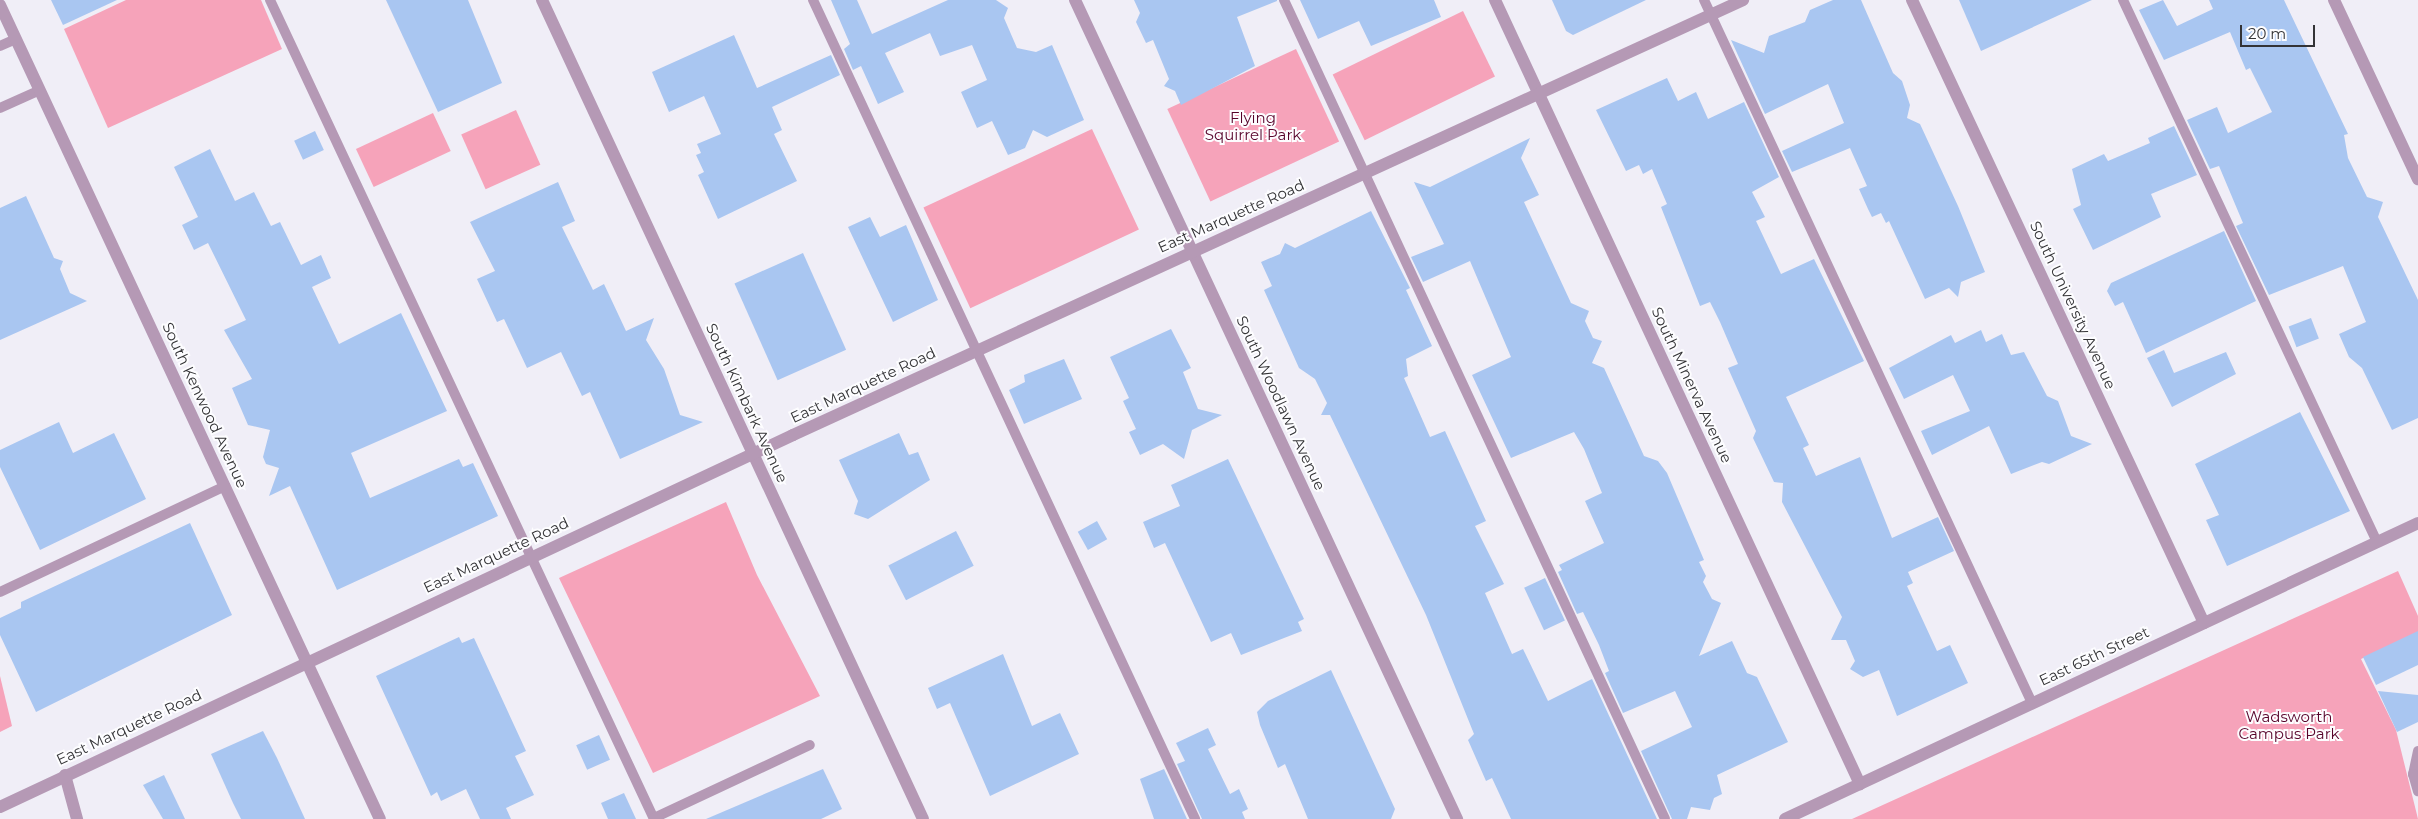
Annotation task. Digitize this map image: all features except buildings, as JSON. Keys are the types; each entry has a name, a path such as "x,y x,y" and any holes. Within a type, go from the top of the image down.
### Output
{"street":[{"name":"South Kimbark Avenue","path":"542,0 923,819"},
{"name":"South Woodlawn Avenue","path":"1075,0 1457,819"},
{"name":"South Minerva Avenue","path":"1495,0 1860,784"},
{"name":"East Marquette Road","path":"0,807 307,661 752,454 1743,0"},
{"name":"South University Avenue","path":"1912,0 2204,623"},
{"path":"2334,0 2418,179"},
{"name":"South Kenwood Avenue","path":"0,5 380,819"},
{"name":"East 65th Street","path":"1785,819 2377,542 2416,528"},
{"path":"65,775 77,819"}],"lane":[{"path":"270,0 654,819 810,745"},
{"path":"814,0 1195,819"},
{"path":"1284,0 1666,819"},
{"path":"1704,0 2032,703"},
{"path":"2123,0 2377,542"},
{"path":"0,46 16,39"},
{"path":"0,108 40,90"},
{"path":"0,592 225,486"},
{"path":"2418,751 2413,774 2418,791"}],"green space":[{"path":"126,0 261,0 282,49 108,128 64,29"},
{"path":"1463,11 1495,77 1365,140 1333,75"},
{"name":"Flying Squirrel Park","path":"1296,49 1339,141 1210,201 1167,109"},
{"path":"516,110 540,165 486,189 461,134"},
{"path":"433,113 451,151 374,187 356,149"},
{"path":"1092,129 1139,230 970,308 923,208"},
{"path":"726,502 757,575 820,696 653,773 559,578"},
{"name":"Wadsworth Campus Park","path":"2398,571 2418,616 2418,632 2361,659 2396,730 2418,819 1852,819"},
{"path":"0,676 12,726 0,732"}]}
